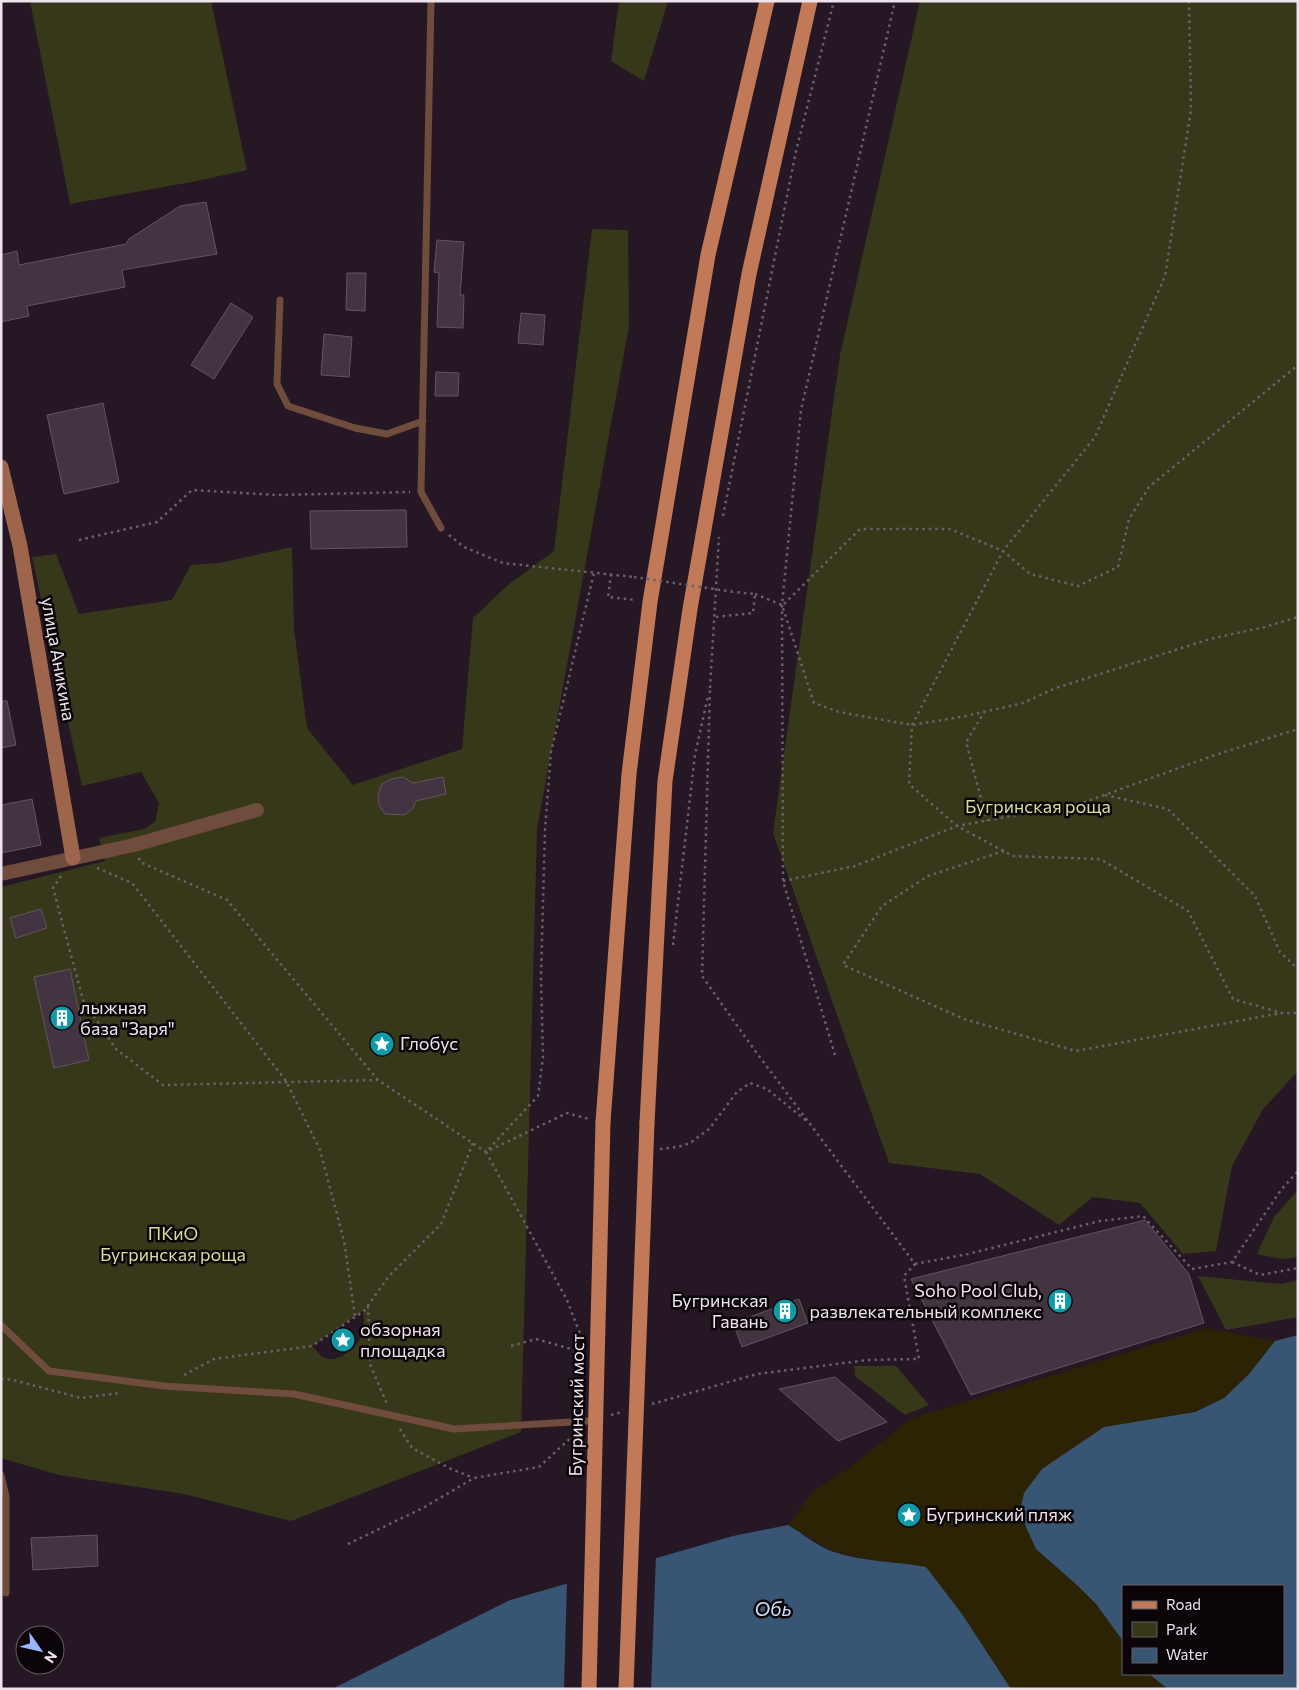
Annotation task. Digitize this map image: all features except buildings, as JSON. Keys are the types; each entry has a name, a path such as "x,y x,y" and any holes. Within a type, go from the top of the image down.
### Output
{"main road":[{"name":"Бугринский мост","path":"589,1689 603,1122 629,774 650,602 708,254 766,1"},
{"path":"626,1689 647,1123 665,781 690,609 749,274 810,1"}],"street":[{"name":"улица Аникина","path":"1,467 20,546 73,858"},
{"path":"1,874 134,845 257,810"}],"lane":[{"path":"431,1 421,492 440,528"},
{"path":"280,300 277,384 288,406 355,428 387,434 423,421"},
{"path":"1,1325 49,1371 164,1386 294,1394 454,1429 588,1421"},
{"path":"1,1475 6,1496 6,1593"}],"path":[{"path":"723,516 796,151 834,1"},
{"path":"834,1054 784,881 782,605 801,410 895,1"},
{"path":"1189,1 1191,110 1166,276 1095,437 1003,552 912,725 909,784 957,826 1013,856 1100,859 1188,910 1233,998 1282,1013"},
{"path":"782,605 860,529 950,528 1003,552 1030,574 1078,586 1118,567 1130,519 1149,487 1298,365"},
{"path":"79,540 157,522 192,490 277,495 421,492"},
{"path":"440,528 464,547 503,562 611,574 755,594 782,605 814,703 839,712 912,725 1023,704 1056,688 1210,639 1265,627 1298,617"},
{"path":"720,535 710,688 702,976 753,1048 915,1264"},
{"path":"486,1152 538,1096 543,1057 541,977 545,830 551,752 594,573"},
{"path":"611,574 608,597 650,602"},
{"path":"716,617 753,613 755,594"},
{"path":"672,950 696,754 710,688"},
{"path":"985,711 966,742 987,821"},
{"path":"784,881 855,866 957,826 1082,803 1214,755 1298,729"},
{"path":"1104,795 1168,809 1255,896 1280,952 1298,969"},
{"path":"134,845 140,862 227,900 378,1080 486,1152 567,1300"},
{"path":"1004,851 928,876 882,906 842,965 964,1019 1076,1051 1282,1013 1298,1013"},
{"path":"356,1316 344,1241 320,1150 286,1081 132,883 73,858 53,888 83,1000 116,1049 163,1085 286,1081 378,1080"},
{"path":"656,1149 678,1147 690,1143 710,1129 736,1092 750,1083 767,1089 814,1127"},
{"path":"486,1152 567,1113 603,1122"},
{"path":"164,1386 214,1359 312,1346 364,1311 389,1276 441,1224 472,1143"},
{"path":"1232,1262 1281,1190 1298,1171"},
{"path":"644,1406 757,1374 868,1360 919,1360 904,1276 915,1264 968,1254 1100,1221 1143,1216 1192,1269 1232,1262 1260,1275 1298,1268"},
{"path":"511,1346 536,1339 588,1354"},
{"path":"1,1379 13,1380 81,1398 127,1391"},
{"path":"348,1544 423,1508 474,1478 539,1467 588,1421 626,1411"}],"green space":[{"path":"30,1 211,1 247,170 70,204"},
{"path":"619,1 668,1 644,81 611,61"},
{"name":"Бугринская роща","path":"920,1 1298,1 1298,1071 1263,1109 1232,1166 1216,1251 1183,1254 1140,1203 1093,1197 1059,1225 980,1174 889,1163 773,833 840,355"},
{"name":"ПКиО Бугринская роща","path":"592,229 628,230 629,326 537,829 521,1432 291,1521 184,1494 59,1475 1,1458 1,887 105,861 99,838 144,829 155,822 159,803 141,772 82,786 32,557 56,554 79,614 172,600 191,565 219,563 292,547 294,629 307,728 353,785 462,749 473,618 508,585 554,551","holes":["363,1311 364,1318 360,1338 353,1348 342,1356 328,1359 320,1355 312,1346"]},
{"path":"1298,1190 1298,1257 1282,1259 1257,1254 1274,1217"},
{"path":"1198,1276 1281,1284 1298,1280 1298,1317 1226,1330"},
{"path":"854,1366 896,1366 929,1405 905,1415 855,1376"}],"sand":[{"name":"Бугринский пляж","path":"1207,1328 1275,1341 1249,1374 1224,1398 1195,1412 1164,1417 1024,1493 1021,1506 1026,1527 1096,1604 1122,1640 1122,1675 1150,1675 1168,1689 1011,1689 962,1614 898,1562 872,1561 830,1550 788,1525 812,1492 849,1468 912,1418"}],"water":[{"path":"1298,1335 1298,1689 1168,1689 1150,1675 1284,1675 1284,1585 1122,1585 1122,1640 1096,1604 1036,1549 1026,1527 1021,1506 1024,1493 1042,1469 1104,1427 1195,1412 1224,1398 1249,1374 1275,1341"},
{"name":"Обь","path":"788,1525 820,1546 843,1555 926,1567 962,1614 1011,1689 332,1689 510,1600 733,1536"}],"pier":[{"path":"656,1555 651,1689 564,1689 567,1581"}],"place":[{"name":"лыжная база \"Заря\"","path":"62,1018"},
{"name":"Глобус","path":"382,1044"},
{"name":"Soho Pool Club, развлекательный комплекс","path":"1060,1301"},
{"name":"Бугринская Гавань","path":"785,1311"},
{"name":"обзорная площадка","path":"343,1340"},
{"name":"Бугринский пляж","path":"909,1515"}]}
